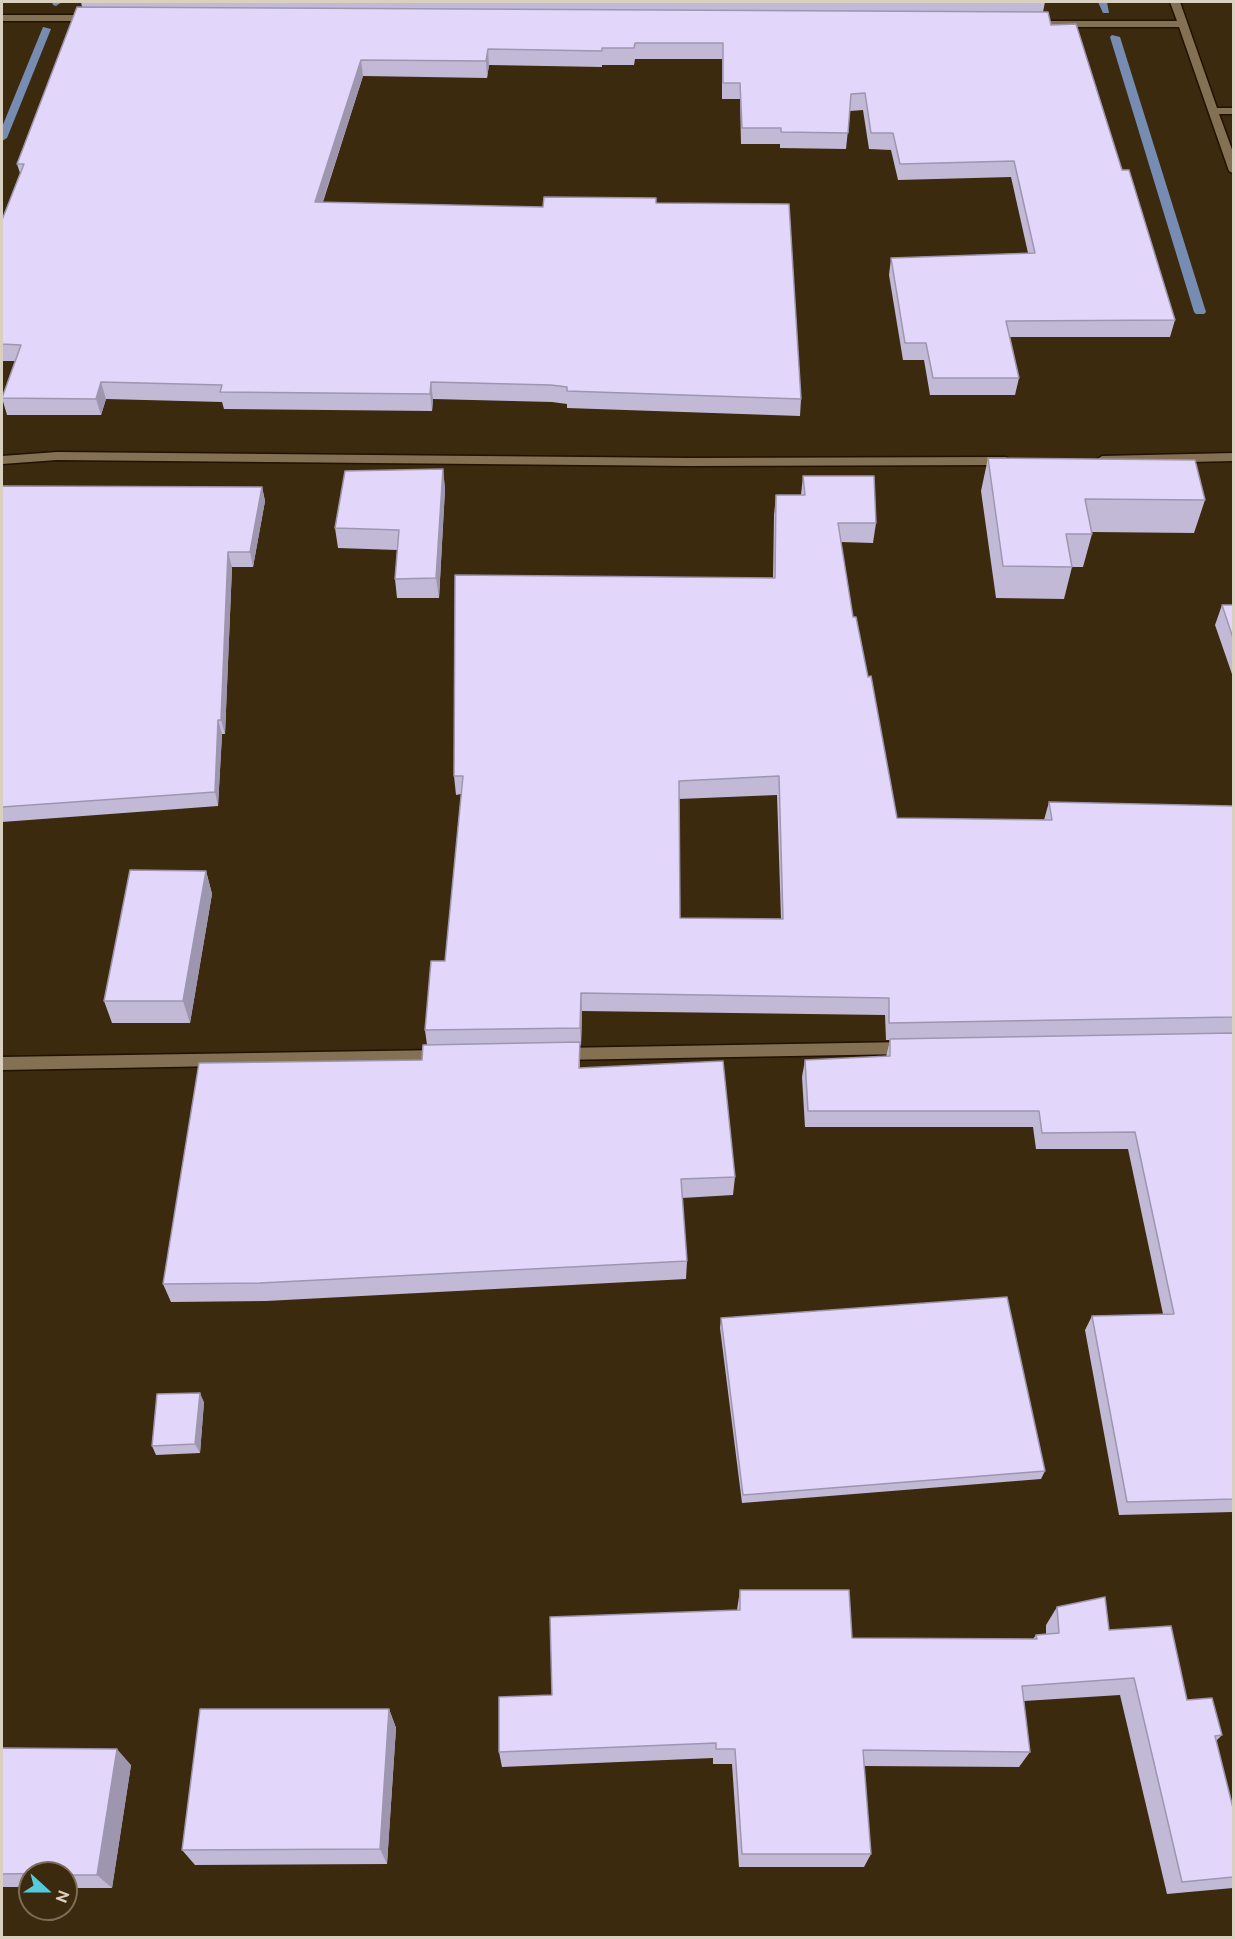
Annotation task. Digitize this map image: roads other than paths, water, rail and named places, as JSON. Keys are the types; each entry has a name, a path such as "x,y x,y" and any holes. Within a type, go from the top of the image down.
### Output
{"street":[{"path":"1175,2 1233,171"},
{"path":"2,18 109,18"},
{"path":"1027,24 1182,24"},
{"path":"1213,111 1233,111"},
{"path":"2,460 57,456 677,462 1023,461"},
{"path":"1093,460 1233,457"},
{"path":"540,1054 922,1048"},
{"path":"2,1064 456,1056"}],"waterway":[{"path":"1103,2 1106,11"},
{"path":"2,138 46,29"},
{"path":"1115,37 1200,312"}]}
